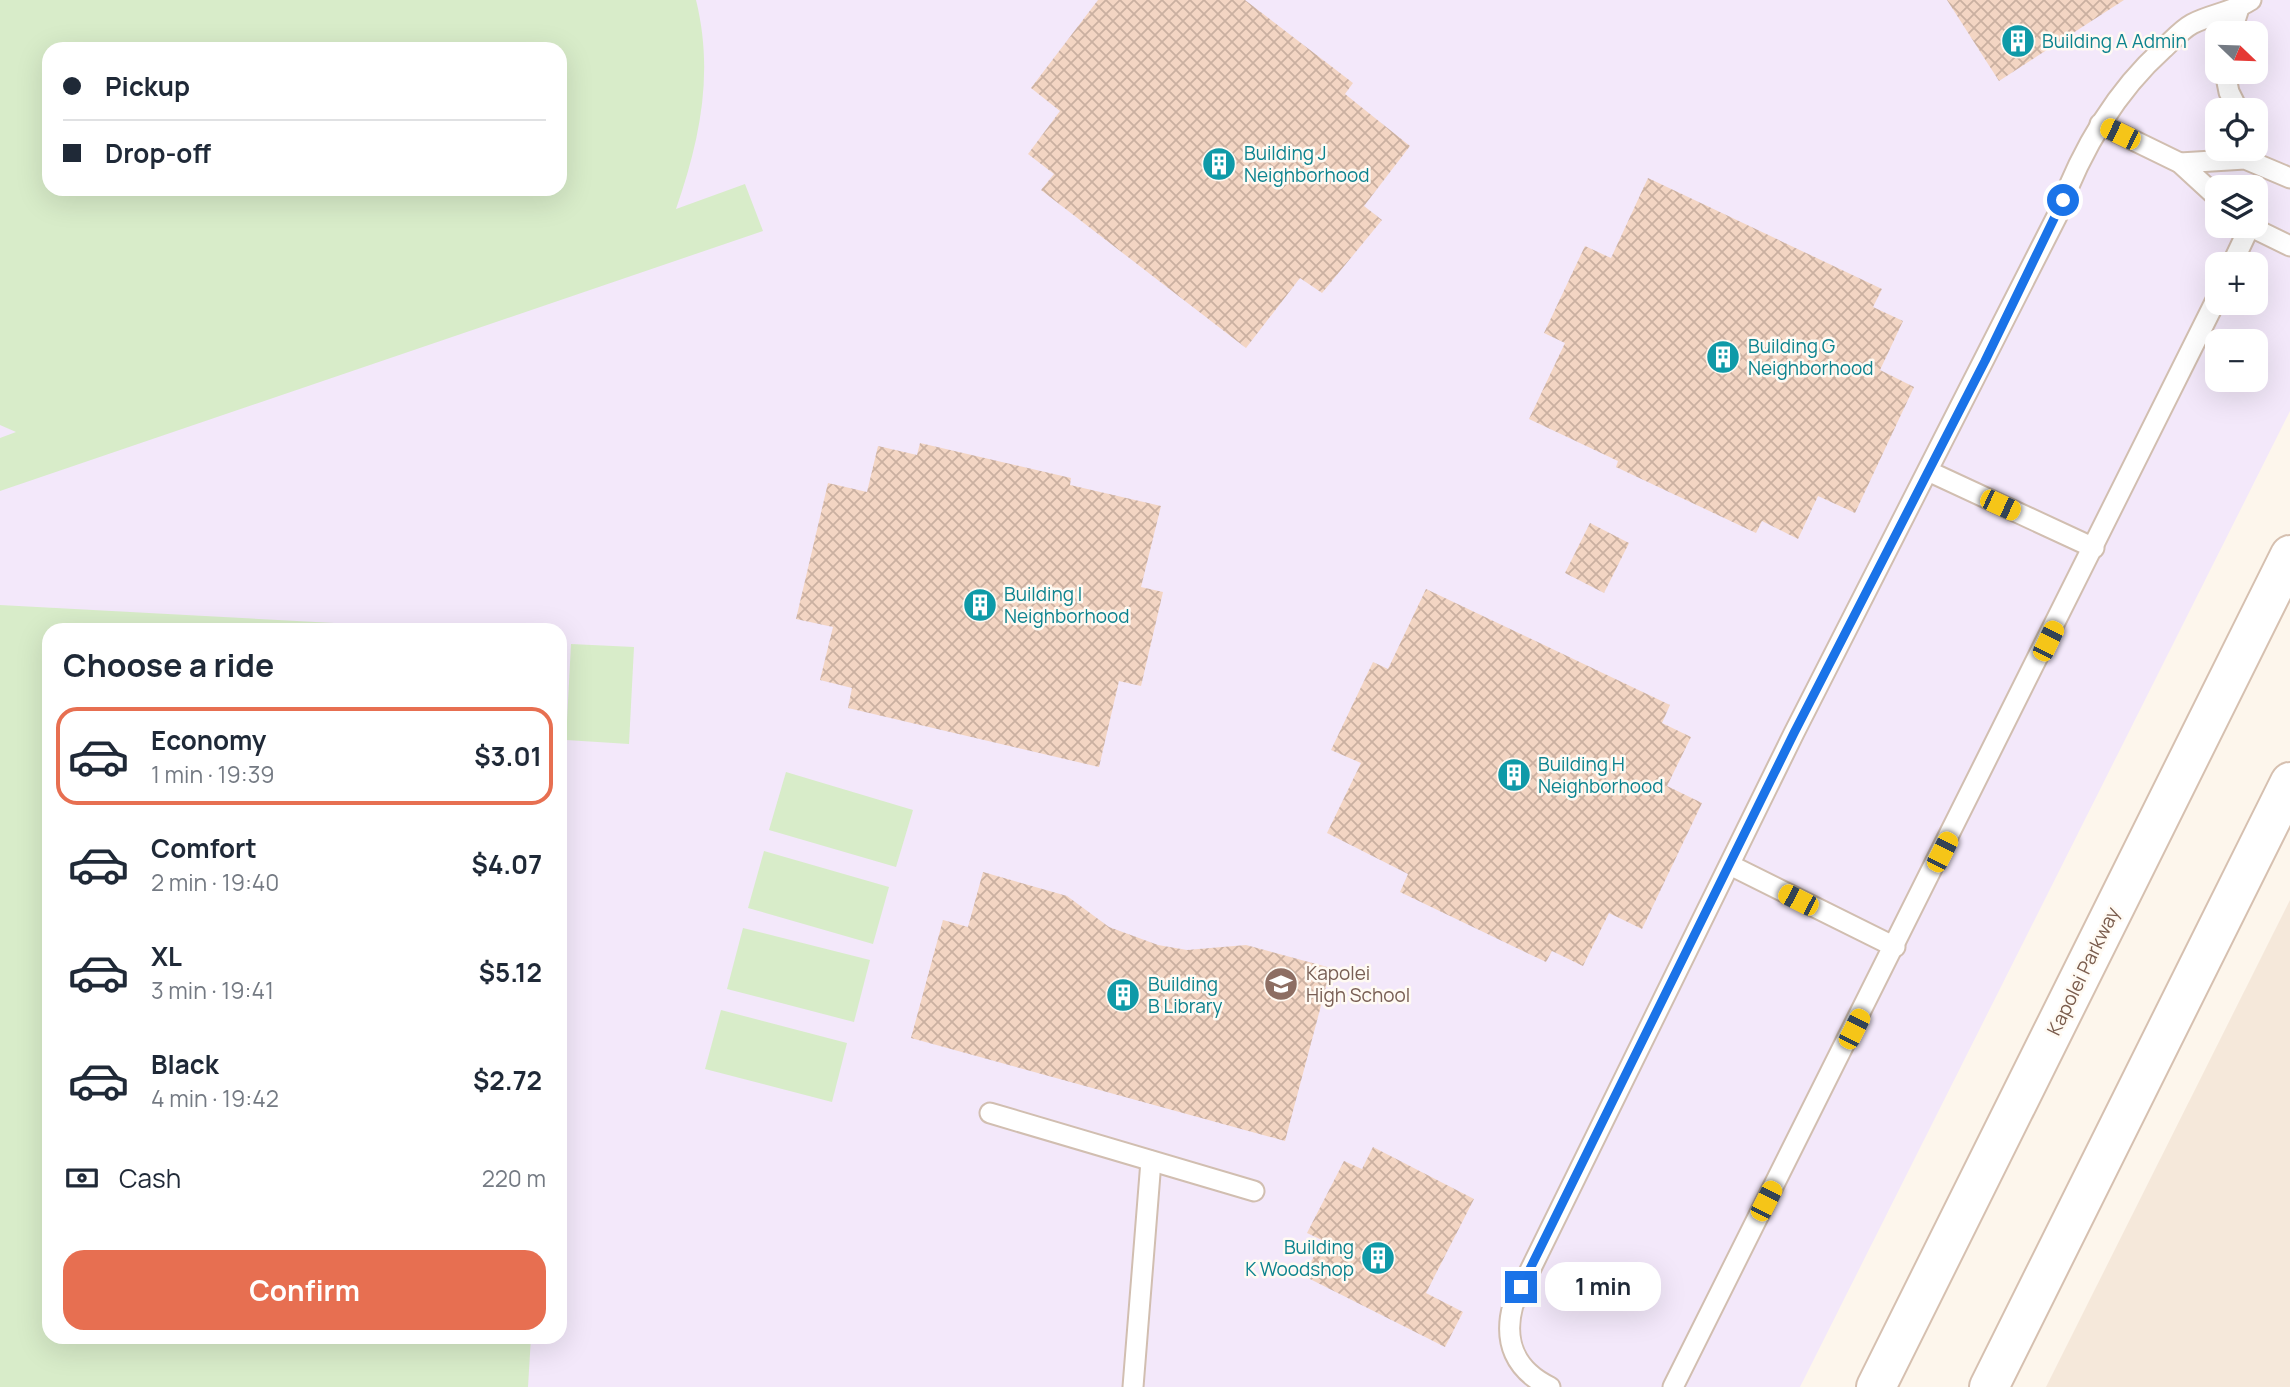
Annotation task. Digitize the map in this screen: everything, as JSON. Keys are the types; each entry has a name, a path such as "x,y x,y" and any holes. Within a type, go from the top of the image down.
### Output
{"main road":[{"name":"Kapolei Parkway","path":"1876,1387 2290,555"},
{"path":"1989,1387 2290,782"}],"lane":[{"path":"2237,21 2245,4"},
{"path":"1550,1387 1523,1369 1513,1354 1508,1338 1513,1305 2100,124 2136,76 2191,25 2245,4"},
{"path":"2100,124 2180,163 2205,186"},
{"path":"2180,163 2205,160"},
{"path":"2260,161 2290,178"},
{"path":"2268,235 2290,246"},
{"path":"1674,1387 2209,315"},
{"path":"1928,471 2094,548"},
{"path":"1730,865 1895,947"},
{"path":"990,1114 1254,1191"},
{"path":"1133,1387 1151,1161"}],"shaded area":[{"name":"Kapolei High School","path":"0,0 2290,0 2290,411 1800,1387 0,1387"},
{"path":"2290,900 2290,1387 2046,1387 2052,1375"}],"green space":[{"path":"0,0 696,0 704,54 702,106 692,158 676,209 745,184 763,231 0,491 0,438 16,432 0,425"},
{"path":"0,605 335,623 42,623 42,1344 531,1344 528,1387 0,1387"},
{"path":"571,644 634,647 629,744 567,740"},
{"path":"786,772 913,810 896,867 769,830"},
{"path":"764,851 889,887 873,944 748,908"},
{"path":"743,928 870,960 854,1022 727,989"},
{"path":"721,1010 847,1043 832,1102 705,1069"}],"building":[{"name":"Building J Neighborhood","path":"1098,0 1245,0 1353,83 1345,94 1410,146 1364,206 1382,220 1322,293 1300,278 1246,348 1041,190 1054,174 1028,154 1060,111 1031,88"},
{"name":"Building A Admin","path":"1947,0 2124,0 1999,81"},
{"name":"Building G Neighborhood","path":"1648,178 1882,289 1873,307 1903,321 1880,370 1914,387 1855,513 1818,496 1798,539 1762,521 1756,533 1616,467 1618,461 1529,419 1565,343 1544,333 1585,246 1611,258"},
{"name":"Building I Neighborhood","path":"920,443 1071,478 1070,485 1161,506 1141,587 1163,592 1141,686 1119,681 1099,767 848,708 852,688 820,680 833,627 796,619 828,483 867,492 878,446 917,455"},
{"path":"1590,523 1629,543 1604,593 1565,573"},
{"name":"Building H Neighborhood","path":"1426,589 1670,705 1662,723 1691,737 1667,786 1702,803 1642,929 1609,913 1583,966 1552,951 1546,962 1400,892 1408,874 1327,833 1361,763 1331,750 1373,662 1388,669"},
{"name":"Building B Library","path":"983,872 1067,896 1109,927 1158,945 1187,950 1246,945 1331,968 1285,1141 911,1038 943,920 968,927"},
{"name":"Building K Woodshop","path":"1373,1147 1474,1199 1426,1293 1463,1312 1445,1347 1304,1276 1322,1240 1307,1233 1344,1161 1362,1169"}],"place":[{"name":"Building A Admin","path":"2018,41"},
{"name":"Building J Neighborhood","path":"1219,164"},
{"name":"Building G Neighborhood","path":"1723,357"},
{"name":"Building I Neighborhood","path":"980,605"},
{"name":"Building H Neighborhood","path":"1514,775"},
{"name":"Kapolei High School","path":"1281,984"},
{"name":"Building B Library","path":"1123,995"},
{"name":"Building K Woodshop","path":"1378,1258"}],"route":[{"path":"1521,1287 1794,733 1985,361 2063,200"}]}
